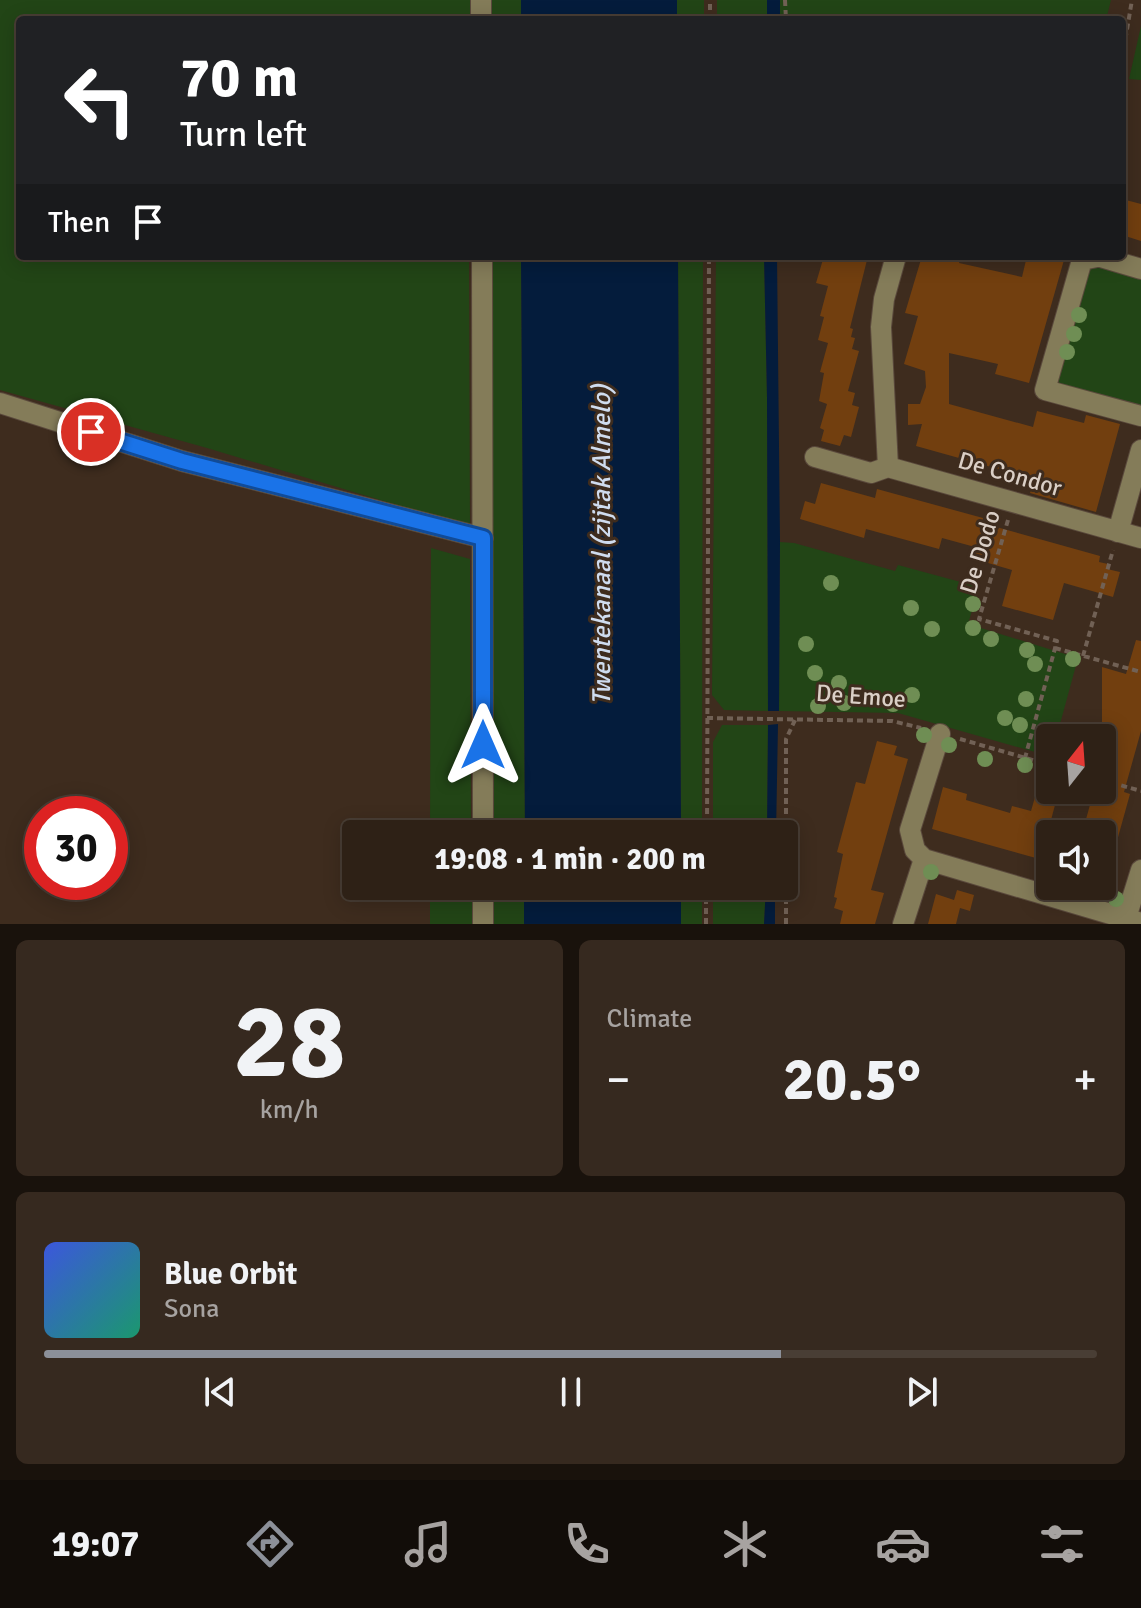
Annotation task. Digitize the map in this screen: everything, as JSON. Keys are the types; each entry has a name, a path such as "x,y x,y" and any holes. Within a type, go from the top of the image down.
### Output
{"street":[{"path":"482,260 483,820"},
{"path":"888,467 881,327 884,299 895,260"},
{"path":"1082,260 1045,390 1141,416"},
{"path":"1111,260 1141,269"},
{"path":"0,403 182,461 483,538"},
{"path":"1118,532 1141,450"},
{"name":"De Condor","path":"815,457 871,473 888,467 1141,538"},
{"path":"940,734 910,830 915,850 924,859 1134,920 1141,870"},
{"path":"903,924 924,859"},
{"path":"483,900 483,924"}],"path":[{"path":"1126,35 1132,0"},
{"path":"707,820 709,260"},
{"name":"De Dodo","path":"1014,503 979,619 1057,641 1055,648 1141,672"},
{"path":"1083,656 1118,532"},
{"path":"1025,758 1055,648"},
{"name":"De Emoe","path":"707,718 892,721 1036,761"},
{"path":"786,924 786,739 796,718"},
{"path":"1116,784 1141,791"},
{"path":"706,900 706,924"}],"green space":[{"path":"0,0 470,0 470,16 16,16 16,260 469,260 470,527 0,390"},
{"path":"492,0 521,0 521,16 492,16"},
{"path":"677,0 704,0 704,16 677,16"},
{"path":"717,0 767,0 767,16 717,16"},
{"path":"780,0 1111,0 1107,16 780,16"},
{"path":"1141,26 1141,80 1129,79"},
{"path":"490,260 521,260 525,820 494,820"},
{"path":"678,260 703,260 702,820 681,820"},
{"path":"716,260 764,260 768,711 724,710 712,695"},
{"path":"1088,264 1141,278 1141,410 1052,386"},
{"path":"780,542 794,543 895,571 898,565 979,587 968,624 1078,658 1060,724 1036,724 1036,752 898,713 779,711"},
{"path":"431,548 470,559 471,820 430,820"},
{"path":"722,725 768,725 767,820 713,820 713,742"},
{"path":"430,900 472,900 472,924 430,924"},
{"path":"494,900 524,900 524,924 494,924"},
{"path":"681,900 702,900 702,924 681,924"},
{"path":"713,900 765,900 764,924 713,924"}],"water":[{"path":"521,0 677,0 677,16 521,16"},
{"path":"767,0 780,0 780,16 767,16"},
{"name":"Twentekanaal (zijtak Almelo)","path":"521,260 678,260 681,820 525,820"},
{"path":"764,260 777,260 779,711 768,711"},
{"path":"778,724 776,820 767,820 768,725"},
{"path":"524,900 681,900 681,924 524,924"},
{"path":"765,900 775,900 775,924 764,924"}],"building":[{"path":"1126,200 1141,204 1141,241 1126,236"},
{"path":"823,260 867,260 850,328 853,329 851,337 855,338 852,349 859,351 848,391 855,393 852,405 859,407 851,437 844,435 840,446 821,441 824,430 820,428 827,404 819,401 824,373 820,372 828,343 818,340 824,317 820,316 828,286 816,283"},
{"path":"921,260 960,260 959,263 1022,277 1026,260 1064,260 1029,383 995,374 998,364 949,353 949,404 1033,427 1037,411 1084,423 1086,415 1120,424 1096,512 1030,493 1034,479 916,446 922,424 908,425 908,404 920,404 926,387 925,371 904,364 918,316 905,313"},
{"path":"821,483 875,498 877,489 983,518 982,523 1100,556 1099,562 1108,564 1107,569 1120,572 1113,597 1064,583 1053,620 1002,606 1012,570 971,558 975,547 942,538 939,549 866,529 864,538 800,519 805,501 815,504"},
{"path":"1136,640 1141,641 1141,731 1124,792 1130,794 1116,845 1116,820 1086,820 1090,804 1116,804 1116,724 1102,724 1102,667 1126,674"},
{"path":"877,741 897,746 894,755 908,759 871,890 884,893 875,924 840,924 843,911 834,908 837,898 834,897 843,854 837,852 856,782 865,784"},
{"path":"943,787 967,794 966,800 1010,813 1012,806 1031,811 1036,794 1036,804 1055,804 1051,820 1036,820 1036,858 932,829"},
{"path":"957,890 974,895 970,911 960,908 956,924 928,924 936,894 954,900"}],"route":[{"path":"91,432 182,461 483,538 483,745"}]}
